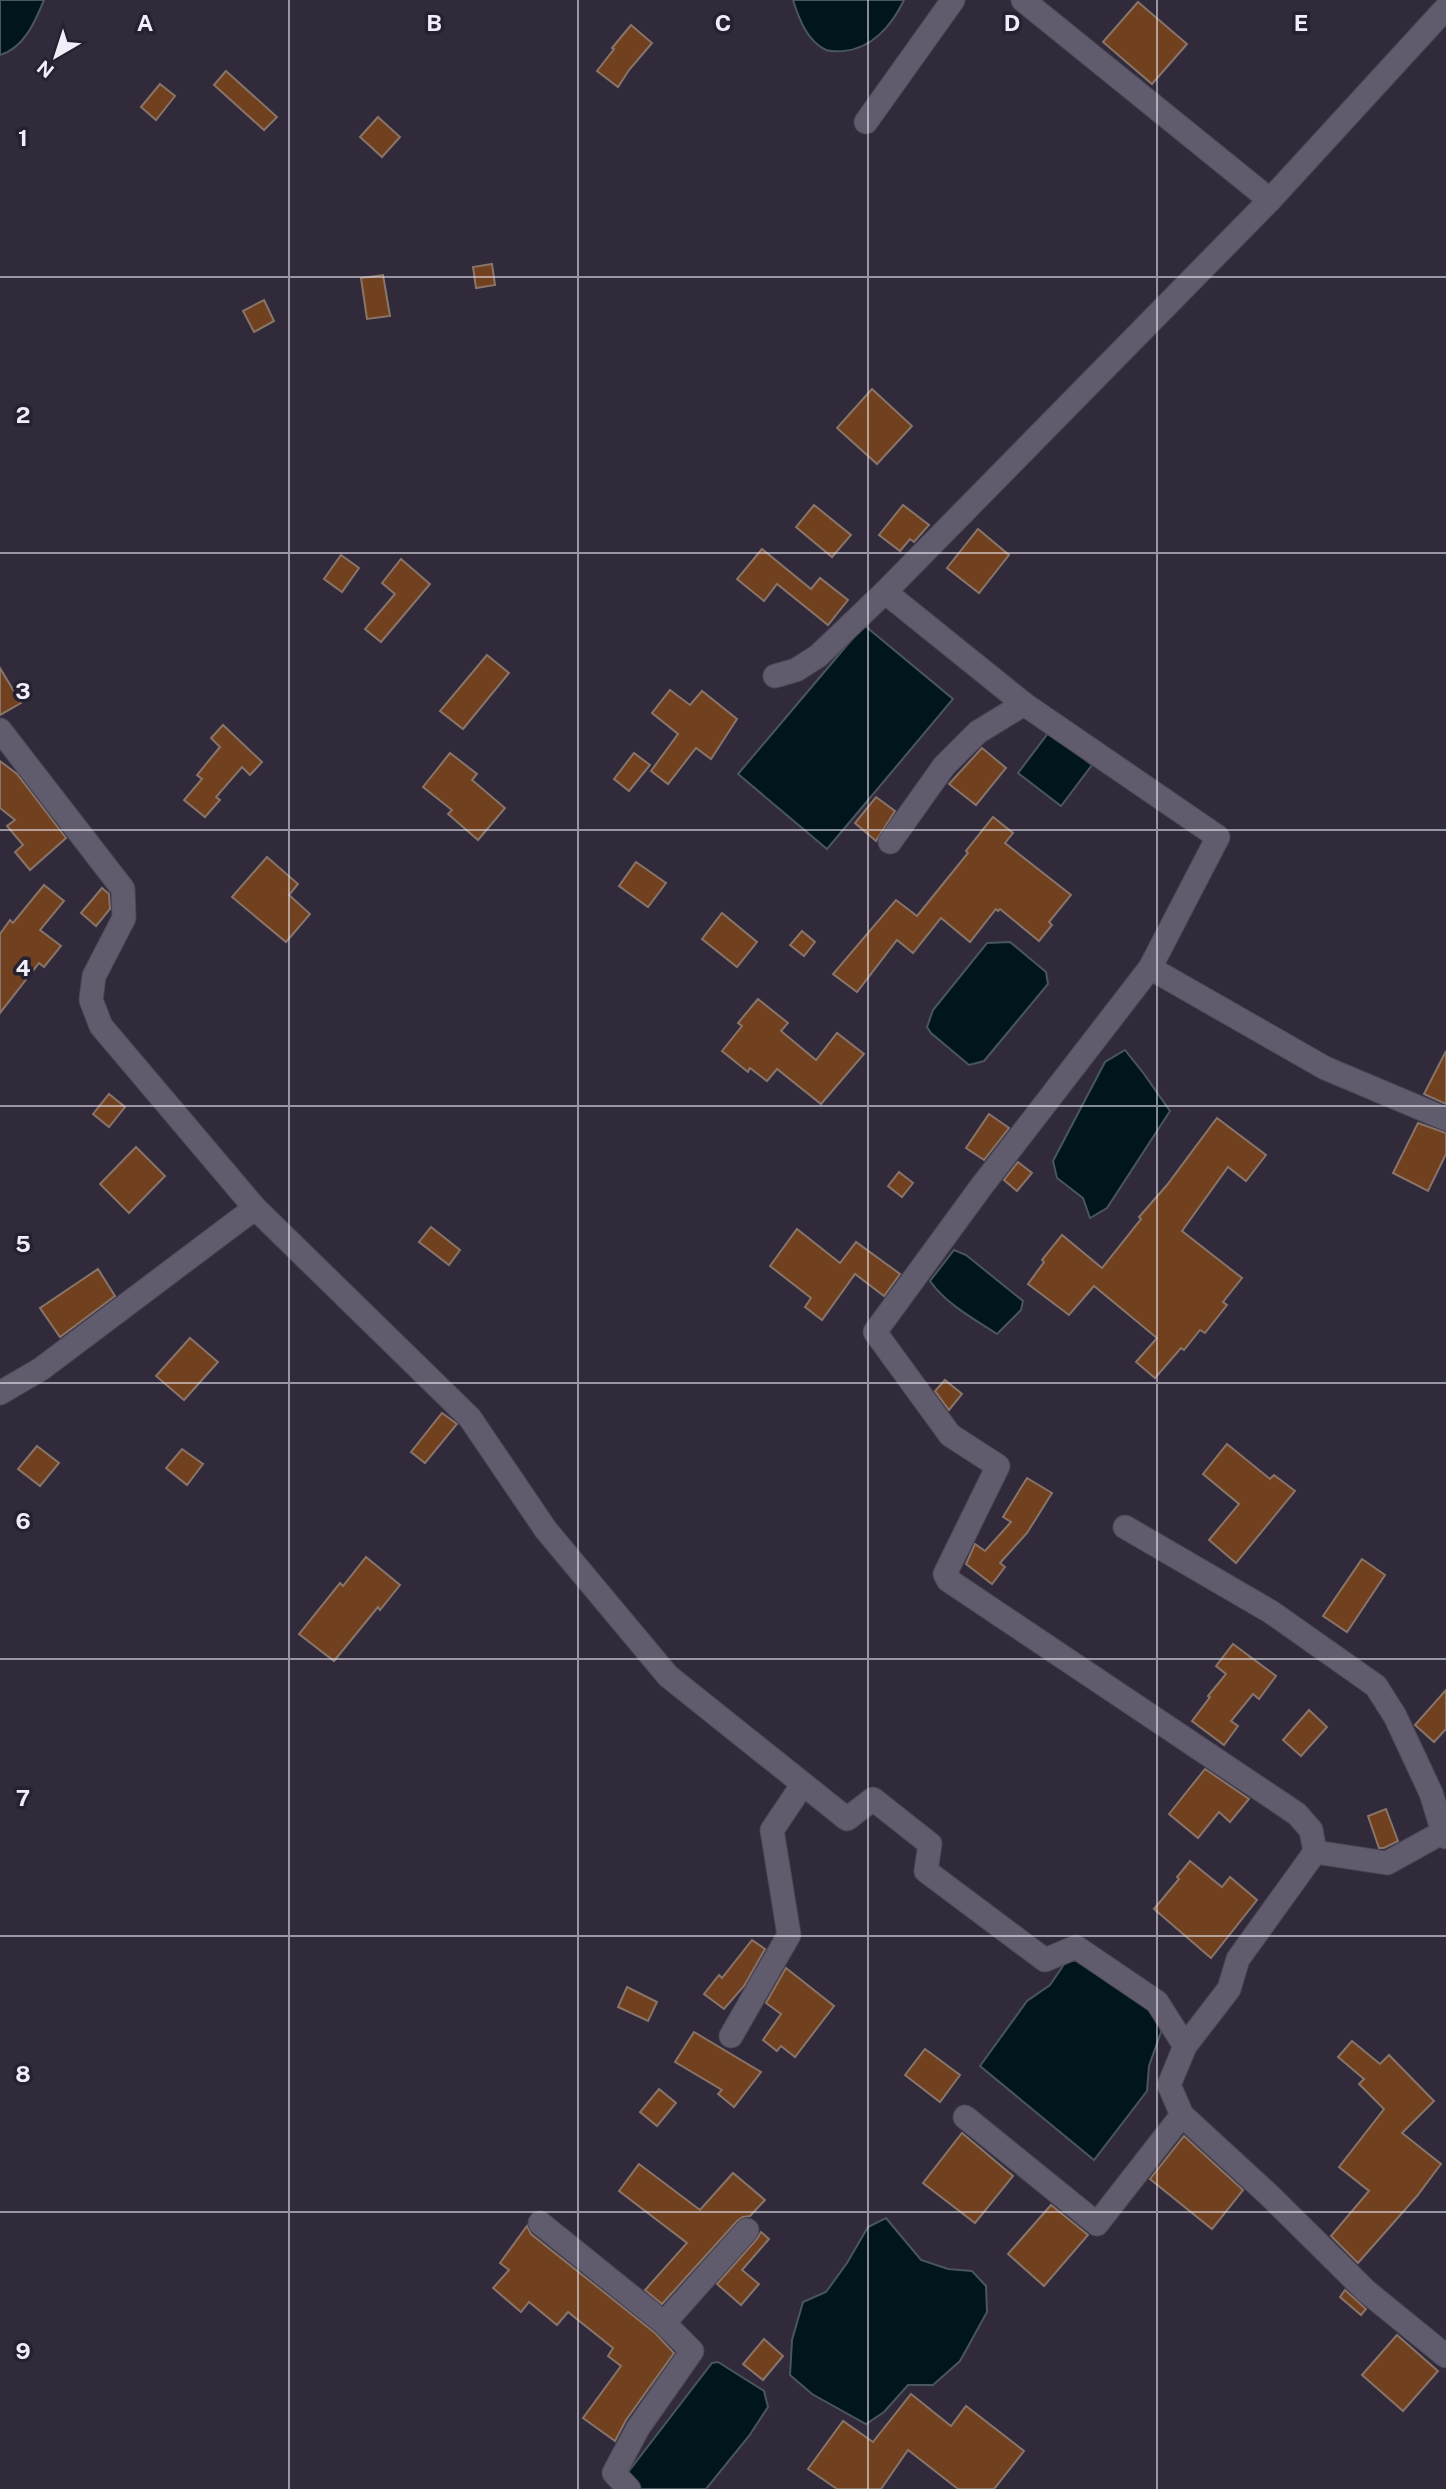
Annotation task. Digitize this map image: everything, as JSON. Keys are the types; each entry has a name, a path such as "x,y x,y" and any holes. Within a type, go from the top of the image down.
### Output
{"street":[{"path":"866,122 953,0"},
{"path":"1023,0 1270,200"},
{"path":"775,676 796,670 818,656 885,592 1270,200 1446,8"},
{"path":"885,592 1024,704 1218,837 1150,968 981,1187 874,1332 950,1435 998,1466 945,1574 948,1580 1297,1814 1311,1830 1315,1852 1238,1959 1228,1989 1185,2046 1169,2085 1182,2115 1269,2195 1366,2291 1446,2356"},
{"path":"890,842 944,766 978,733 1024,704"},
{"path":"0,730 123,889 124,918 94,976 91,1000 101,1026 255,1208 470,1418 546,1530 668,1676 847,1819 873,1798 930,1844 926,1871 1045,1960 1076,1947 1157,2002 1185,2046"},
{"path":"1150,968 1325,1068 1446,1119"},
{"path":"0,1392 41,1370 255,1208"},
{"path":"1125,1527 1271,1612 1376,1686 1395,1716 1431,1793 1444,1834 1387,1863 1315,1852"},
{"path":"731,2036 789,1936 772,1830 803,1784"},
{"path":"965,2117 1097,2224 1182,2115"},
{"path":"540,2223 664,2323 692,2351 638,2428 614,2473 629,2489"},
{"path":"664,2323 747,2230"}],"water":[{"path":"0,0 44,0 22,40 16,47 0,55"},
{"path":"793,0 904,0 887,27 872,41 853,49 834,51 819,46 809,35"},
{"path":"864,625 953,699 827,849 738,774"},
{"path":"1049,732 1092,765 1061,806 1018,773"},
{"path":"1010,942 1046,972 1048,984 984,1061 969,1065 927,1027 933,1010 987,943"},
{"path":"1125,1050 1170,1111 1107,1208 1090,1218 1083,1198 1057,1178 1053,1161 1105,1062"},
{"path":"954,1250 966,1255 1023,1301 1021,1310 997,1334 952,1304 930,1281"},
{"path":"1067,1960 1088,1962 1158,2016 1161,2032 1149,2066 1147,2091 1094,2160 980,2066 1027,2001 1050,1985"},
{"path":"886,2218 921,2260 948,2269 972,2271 986,2286 987,2312 960,2361 933,2385 908,2385 884,2412 866,2424 812,2394 790,2375 792,2340 803,2302 826,2292 868,2227"},
{"path":"718,2362 764,2391 768,2407 749,2436 706,2489 640,2489 629,2471 712,2363"}],"building":[{"path":"1138,2 1187,44 1152,84 1103,42"},
{"path":"631,25 652,43 618,87 597,71"},
{"path":"226,71 277,117 264,130 214,85"},
{"path":"160,84 175,96 156,120 141,107"},
{"path":"378,117 400,137 382,157 360,137"},
{"path":"492,264 495,285 476,288 473,267"},
{"path":"383,275 390,316 367,319 361,278"},
{"path":"264,300 274,321 254,332 243,311"},
{"path":"872,389 912,426 877,464 837,428"},
{"path":"814,505 851,535 832,557 796,527"},
{"path":"903,505 929,525 914,542 910,539 900,551 879,535"},
{"path":"978,529 1009,555 979,593 947,568"},
{"path":"762,549 811,589 820,578 848,600 828,625 777,584 764,601 737,579"},
{"path":"341,555 359,568 342,592 324,579"},
{"path":"401,559 430,584 381,642 365,629 395,594 382,583"},
{"path":"487,655 509,673 463,729 440,711"},
{"path":"0,668 21,703 0,715"},
{"path":"670,690 690,705 702,691 737,719 711,759 696,748 668,784 651,771 678,734 652,713"},
{"path":"223,725 262,762 250,775 242,767 216,797 220,800 205,817 184,800 202,779 197,775 220,747 211,738"},
{"path":"982,748 1006,768 976,805 949,784"},
{"path":"450,753 477,774 472,780 505,808 478,840 448,814 452,810 423,787"},
{"path":"634,753 650,765 629,791 614,779"},
{"path":"0,761 17,774 66,838 30,870 15,852 23,845 7,826 15,820 0,808"},
{"path":"876,797 895,811 876,841 855,823"},
{"path":"993,817 1013,833 1005,843 1071,895 1049,922 1052,925 1039,941 1000,909 996,909 970,942 941,918 913,953 897,940 857,992 833,974 896,900 917,916"},
{"path":"267,857 298,884 289,895 310,914 286,942 232,897"},
{"path":"636,862 666,883 648,907 619,886"},
{"path":"44,885 64,901 40,930 61,946 44,967 39,963 0,1013 0,934 10,920 13,923"},
{"path":"102,888 109,894 110,909 96,926 81,913"},
{"path":"722,913 757,942 737,967 702,939"},
{"path":"802,931 815,942 804,956 790,945"},
{"path":"758,999 788,1023 781,1031 816,1060 837,1033 864,1054 821,1104 777,1069 767,1081 750,1068 748,1072 722,1051 742,1026 738,1023"},
{"path":"1446,1051 1446,1104 1424,1094"},
{"path":"109,1094 125,1107 109,1127 93,1114"},
{"path":"989,1114 1009,1128 984,1160 966,1148"},
{"path":"1217,1118 1266,1155 1246,1181 1228,1167 1182,1231 1242,1278 1223,1302 1227,1305 1205,1333 1200,1330 1155,1378 1136,1362 1157,1338 1094,1286 1069,1315 1028,1284 1044,1262 1042,1260 1062,1235 1102,1268"},
{"path":"1418,1123 1446,1133 1446,1154 1428,1191 1393,1173"},
{"path":"136,1147 165,1176 129,1213 100,1184"},
{"path":"1018,1162 1032,1173 1017,1191 1004,1180"},
{"path":"899,1172 913,1183 902,1197 888,1186"},
{"path":"431,1227 460,1250 449,1265 419,1242"},
{"path":"797,1229 840,1263 856,1242 900,1274 884,1296 855,1274 822,1320 805,1307 811,1298 770,1266"},
{"path":"98,1269 115,1296 60,1337 40,1308"},
{"path":"190,1338 218,1362 184,1400 156,1376"},
{"path":"945,1380 962,1394 949,1410 935,1391"},
{"path":"442,1413 457,1424 425,1463 411,1452"},
{"path":"1227,1444 1270,1479 1274,1475 1295,1491 1236,1563 1209,1540 1239,1504 1203,1474"},
{"path":"37,1446 59,1463 40,1486 18,1469"},
{"path":"182,1449 203,1464 187,1485 166,1468"},
{"path":"1027,1478 1052,1493 1027,1533 1000,1563 1005,1567 992,1584 966,1564 975,1544 985,1551 1011,1522 1003,1517"},
{"path":"366,1557 400,1585 380,1610 378,1607 334,1661 299,1634 340,1583 343,1586"},
{"path":"1362,1559 1385,1575 1347,1632 1323,1616"},
{"path":"1233,1644 1276,1676 1259,1699 1253,1694 1231,1721 1238,1726 1224,1745 1192,1721 1226,1674 1216,1666"},
{"path":"1446,1690 1446,1729 1434,1742 1415,1725"},
{"path":"1309,1710 1327,1727 1301,1756 1283,1740"},
{"path":"1205,1769 1249,1799 1230,1822 1219,1812 1198,1838 1169,1814"},
{"path":"1386,1809 1398,1841 1379,1848 1368,1816"},
{"path":"1190,1861 1222,1887 1230,1877 1257,1900 1211,1958 1154,1909"},
{"path":"752,1940 765,1949 744,1986 724,2009 704,1994 719,1975 722,1978"},
{"path":"786,1968 834,2006 795,2057 781,2046 777,2051 763,2040 781,2014 766,2003"},
{"path":"627,1987 657,2002 648,2021 618,2007"},
{"path":"694,2032 761,2072 734,2107 718,2094 722,2090 675,2062"},
{"path":"1352,2041 1380,2064 1389,2055 1434,2101 1402,2133 1441,2164 1417,2196 1358,2263 1331,2236 1369,2191 1339,2167 1384,2109 1359,2084 1364,2079 1338,2057"},
{"path":"925,2049 960,2075 940,2102 905,2075"},
{"path":"659,2089 676,2103 657,2126 640,2112"},
{"path":"962,2133 1013,2176 975,2223 923,2183"},
{"path":"1184,2136 1243,2190 1212,2229 1150,2179"},
{"path":"639,2164 700,2210 733,2173 765,2200 750,2216 737,2221 662,2304 645,2290 687,2243 619,2191"},
{"path":"1051,2205 1088,2235 1044,2286 1008,2254"},
{"path":"527,2226 531,2234 655,2333 674,2353 626,2420 615,2441 583,2418 621,2366 608,2356 613,2348 568,2312 557,2325 529,2302 521,2312 493,2288 509,2270 500,2263"},
{"path":"761,2232 769,2239 742,2270 759,2284 741,2305 717,2284"},
{"path":"1345,2290 1366,2309 1361,2315 1340,2297"},
{"path":"1397,2335 1438,2371 1403,2411 1362,2375"},
{"path":"764,2339 783,2356 763,2380 743,2364"},
{"path":"911,2394 951,2426 966,2406 1024,2451 994,2489 958,2489 908,2450 881,2489 837,2489 808,2469 843,2421 873,2442"}]}
